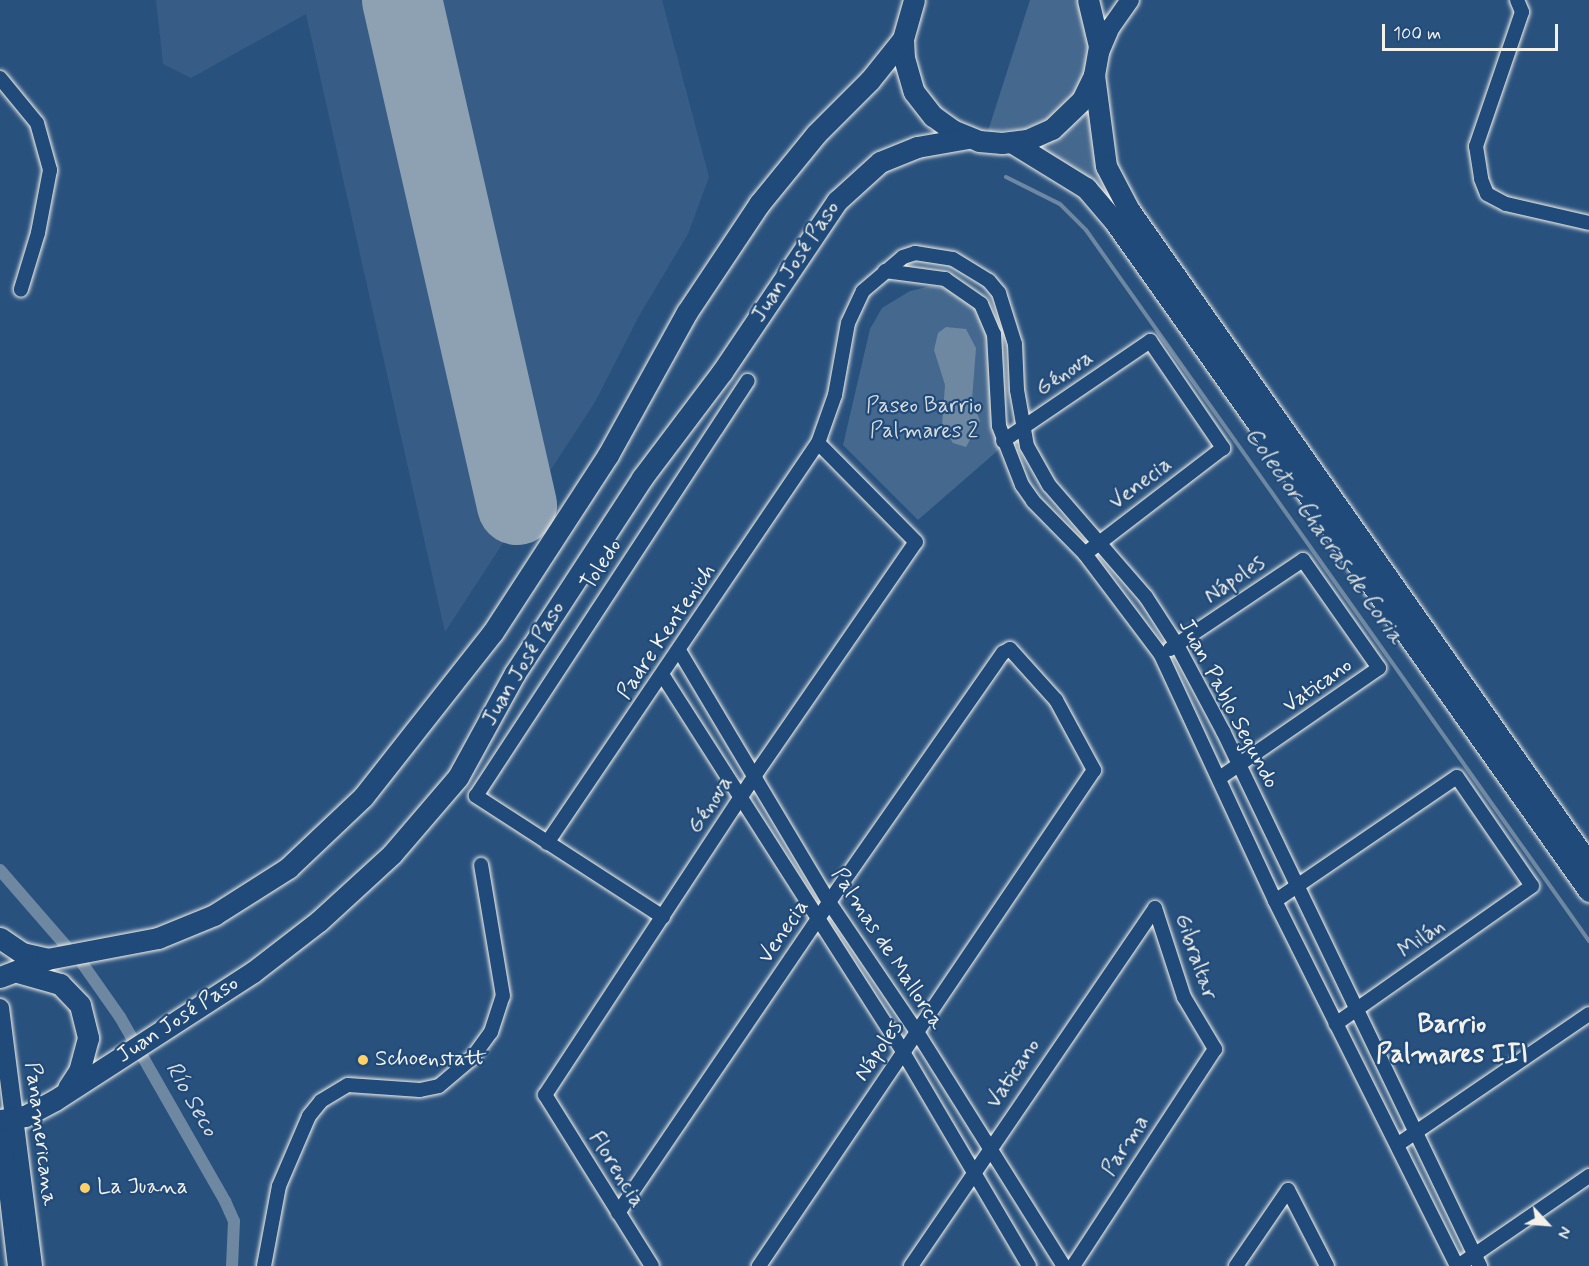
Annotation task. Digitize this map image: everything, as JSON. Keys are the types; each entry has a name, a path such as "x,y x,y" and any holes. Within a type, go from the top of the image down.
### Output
{"highway":[{"path":"914,0 903,39 904,58 914,92 937,120 968,138 1013,143 1040,135 1064,121 1082,100 1096,67"},
{"path":"1088,0 1098,33 1096,67 1106,166 1129,210 1589,864"},
{"name":"Juan José Paso","path":"8,974 47,959 158,938 214,915 288,868 363,797 493,632 608,454 687,312 759,204 810,141 903,39"},
{"name":"Juan José Paso","path":"5,1120 63,1094 253,972 318,921 392,854 438,803 470,759 515,673 649,468 722,372 837,201 880,162 917,147 968,138"},
{"path":"1013,143 1086,188 1115,222 1589,891"},
{"path":"0,938 22,953 47,959"},
{"path":"8,974 60,984 73,996 85,1018 86,1051 74,1080 63,1094"}],"main road":[{"path":"1096,67 1111,27 1130,0"},
{"name":"Panamericana","path":"0,1008 5,1120 3,1162 17,1266"},
{"name":"Panamericana","path":"5,1120 33,1266"}],"street":[{"path":"1517,0 1522,12 1476,146 1481,179 1487,194 1506,204 1589,223"},
{"path":"0,78 36,123 50,170 38,233 21,290"},
{"name":"Juan Pablo Segundo","path":"818,443 835,395 848,323 863,291 885,271 915,253 936,254 953,259 989,280 1008,312 1015,344 1022,428 1027,446 1049,485 1100,541 1146,597 1177,645 1239,767 1478,1261"},
{"name":"Juan Pablo Segundo","path":"885,271 945,279 981,304 994,334 996,397 1003,441 1033,501 1086,554 1161,655 1221,777 1275,901 1458,1266"},
{"name":"Génova","path":"1003,441 1150,341 1223,448"},
{"name":"Toledo","path":"663,917 476,796 748,381"},
{"name":"Génova","path":"545,1095 755,775 916,542 818,443"},
{"name":"Padre Kentenich","path":"547,843 680,652 818,443"},
{"name":"Venecia","path":"1086,554 1223,448"},
{"name":"Nápoles","path":"1161,655 1303,560 1379,668"},
{"name":"Venecia","path":"618,1213 829,902 1003,652 1010,649"},
{"name":"Nápoles","path":"759,1266 1094,770 1056,700 1010,649"},
{"name":"Palmas de Mallorca","path":"680,652 829,902 917,1032 1064,1266"},
{"name":"Vaticano","path":"1221,777 1239,767 1379,668"},
{"name":"Palmas de Mallorca","path":"663,676 742,796 903,1052 972,1174 1029,1266"},
{"name":"Milán","path":"1297,888 1457,777 1532,886 1358,1011 1336,1024"},
{"path":"264,1266 279,1186 309,1116 321,1101 348,1085 420,1090 439,1086 472,1058 491,1032 503,996 481,865"},
{"path":"1275,901 1297,888"},
{"name":"Vaticano","path":"911,1266 1155,908"},
{"name":"Gibraltar","path":"1155,908 1184,997 1215,1049"},
{"path":"1397,1145 1417,1134 1589,1014"},
{"name":"Parma","path":"1073,1266 1215,1049"},
{"name":"Florencia","path":"545,1095 652,1266"},
{"path":"1458,1266 1478,1261 1589,1176"},
{"path":"1236,1266 1288,1190 1327,1266"}],"shaded area":[{"path":"156,0 662,0 709,177 688,234 639,316 595,402 445,632 306,14 191,78 163,64"},
{"path":"946,327 966,329 976,348 972,400 980,421 966,447 953,443 942,426 945,385 934,350 938,333"}],"green space":[{"path":"1030,0 1079,0 1089,24 1088,69 1074,96 1052,117 1024,129 988,131"},
{"path":"1091,108 1127,217 1032,148 1062,134"},
{"name":"Paseo Barrio Palmares 2","path":"931,286 954,290 976,304 991,328 1003,446 918,520 843,445 870,329 882,308 910,291"}],"waterway":[{"name":"Colector Chacras de Coria","path":"1006,177 1060,204 1086,230 1589,941"},
{"name":"Río Seco","path":"0,870 66,946"},
{"name":"Río Seco","path":"82,963 120,1017 225,1201 234,1221 232,1266"}],"runway":[{"path":"402,0 517,505"}],"place":[{"name":"Schoenstatt","path":"363,1060"},
{"name":"La Juana","path":"85,1188"}],"district":[{"name":"Barrio Palmares III","path":"1452,1041"}]}
